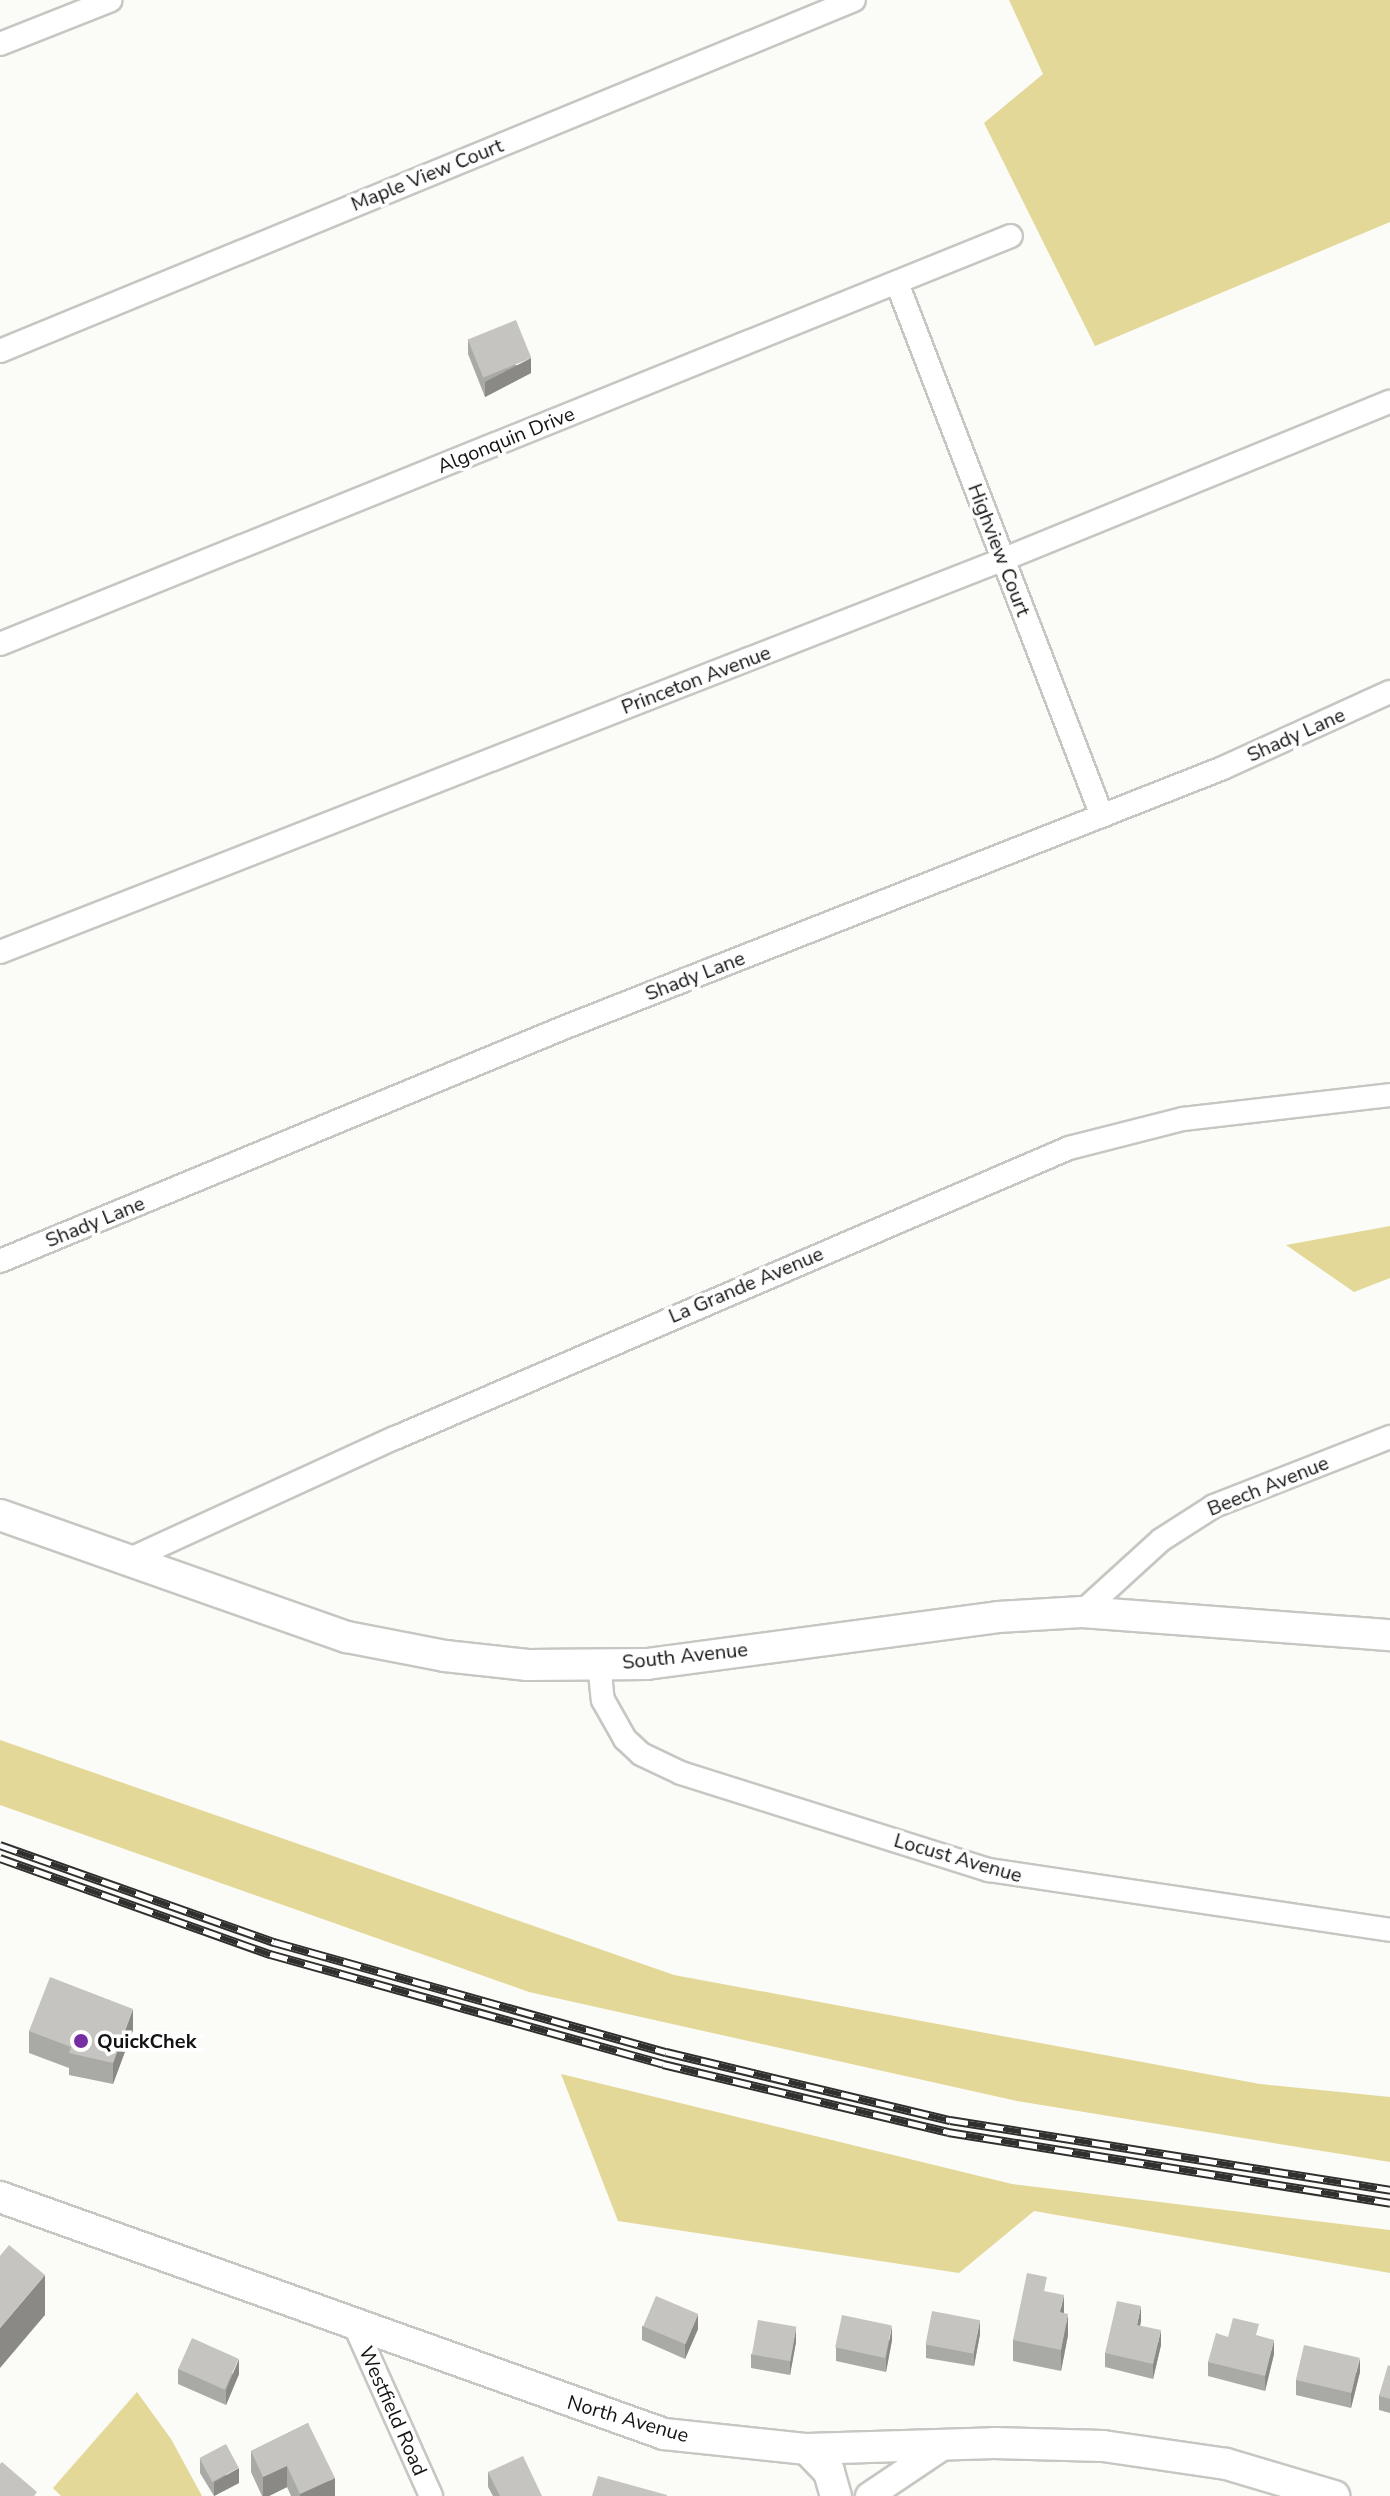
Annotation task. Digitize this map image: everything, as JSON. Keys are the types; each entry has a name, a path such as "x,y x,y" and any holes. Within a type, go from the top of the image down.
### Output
{"main road":[{"name":"South Avenue","path":"0,1515 347,1637 445,1656 528,1665 647,1664 998,1617 1082,1612 1390,1635"},
{"name":"North Avenue","path":"0,2197 664,2434 807,2449 1046,2443 1155,2453 1226,2464 1334,2496"},
{"path":"807,2449 829,2472 836,2496"}],"street":[{"path":"0,44 111,0"},
{"name":"Maple View Court","path":"0,351 854,0"},
{"name":"Algonquin Drive","path":"0,644 1011,236"},
{"name":"Highview Court","path":"897,283 1102,816"},
{"name":"Princeton Avenue","path":"0,952 1002,560 1390,402"},
{"name":"Shady Lane","path":"0,1261 563,1028 1102,816 1390,692"},
{"name":"La Grande Avenue","path":"128,1560 395,1438 1069,1148 1183,1119 1390,1095"},
{"name":"Beech Avenue","path":"1082,1612 1161,1540 1196,1516 1390,1437"},
{"name":"Locust Avenue","path":"599,1664 603,1700 625,1739 641,1754 681,1773 989,1870 1390,1930"},
{"name":"Westfield Road","path":"355,2326 431,2496"},
{"path":"869,2496 945,2445"}],"shaded area":[{"path":"1009,0 1390,0 1390,222 1095,346 984,123 1043,74"},
{"path":"1390,1226 1390,1278 1354,1292 1286,1245"},
{"path":"0,1740 674,1975 1260,2084 1390,2097 1390,2162 1017,2101 529,1992 0,1805"},
{"path":"561,2074 1012,2184 1390,2230 1390,2273 1034,2211 959,2273 618,2221"},
{"path":"137,2392 171,2439 202,2496 61,2496 53,2488"}],"building":[{"path":"516,320 531,358 483,377 468,339"},
{"name":"QuickChek","path":"50,1977 133,2009 113,2063 69,2053 71,2047 29,2031"},
{"path":"9,2245 45,2275 0,2328 0,2256"},
{"path":"1027,2273 1047,2277 1044,2291 1064,2295 1060,2312 1068,2314 1061,2350 1013,2340"},
{"path":"656,2296 698,2314 685,2344 643,2326"},
{"path":"1117,2301 1141,2306 1137,2325 1161,2330 1153,2364 1105,2353"},
{"path":"932,2311 980,2320 974,2354 926,2344"},
{"path":"842,2315 892,2326 885,2358 835,2347"},
{"path":"1233,2318 1259,2324 1256,2335 1274,2340 1265,2376 1208,2362 1216,2333 1228,2337"},
{"path":"758,2320 796,2327 790,2361 752,2354"},
{"path":"192,2338 239,2359 225,2390 178,2369"},
{"path":"1304,2345 1360,2358 1351,2393 1296,2380"},
{"path":"1390,2366 1390,2399 1379,2396"},
{"path":"308,2423 335,2478 300,2494 287,2466 263,2477 251,2451"},
{"path":"226,2444 239,2468 212,2482 200,2458"},
{"path":"523,2456 542,2496 500,2496 488,2472"},
{"path":"2,2462 37,2492 34,2496 0,2496"},
{"path":"598,2476 667,2495 667,2496 592,2496"}],"railway":[{"path":"0,1845 274,1942 666,2052 950,2120 1390,2190"},
{"path":"0,1858 270,1954 663,2064 948,2132 1390,2203"}],"place":[{"name":"QuickChek","path":"81,2041"}]}
